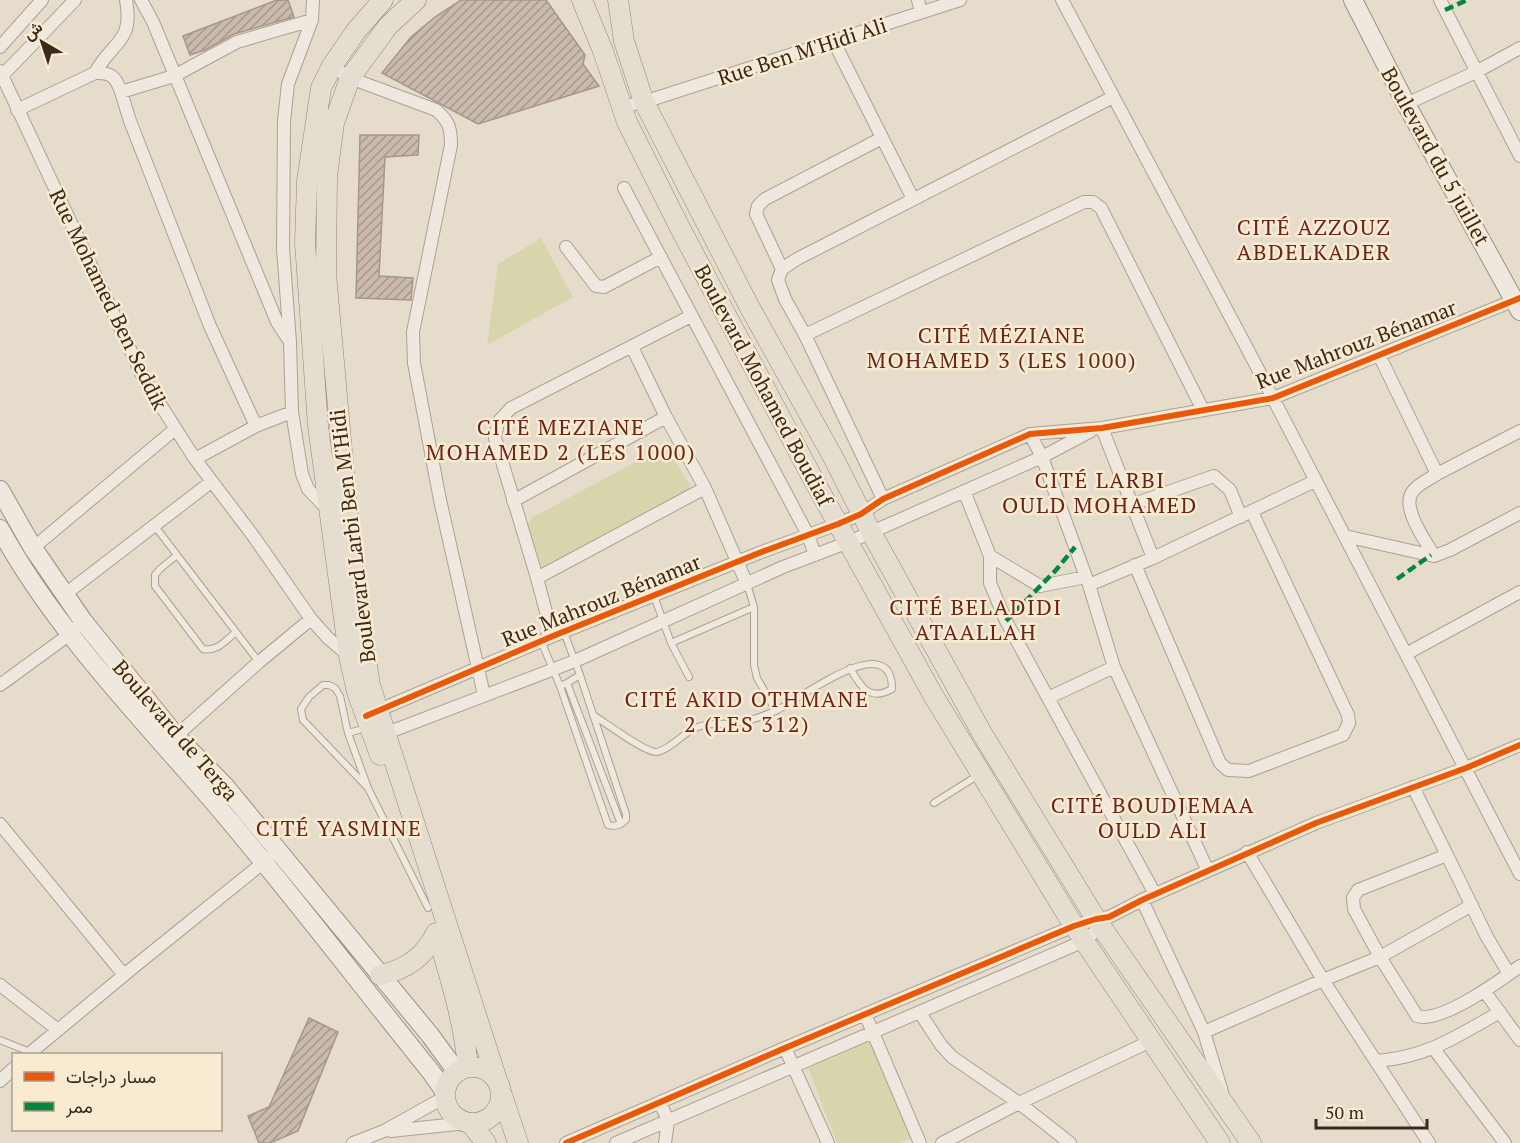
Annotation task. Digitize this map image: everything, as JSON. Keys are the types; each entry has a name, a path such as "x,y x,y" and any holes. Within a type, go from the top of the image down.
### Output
{"main road":[{"name":"Boulevard Larbi Ben M'Hidi","path":"383,0 356,31 332,66 321,88 311,143 306,181 305,243 318,426 329,512 357,655 370,685 373,725 457,1001 465,1037 463,1070"},
{"name":"Boulevard Larbi Ben M'Hidi","path":"357,655 354,584 326,274 327,177 334,123 350,78 388,26 416,0"},
{"name":"Boulevard Mohamed Boudiaf","path":"582,0 603,51 621,107 679,225 838,524 933,695 980,774 1079,934 1152,1041 1216,1142"},
{"name":"Boulevard Mohamed Boudiaf","path":"618,0 624,41 644,102 749,306 983,735 1102,921 1251,1143"},
{"name":"Boulevard du 5 juillet","path":"1353,0 1406,104 1518,303"},
{"name":"Boulevard de Terga","path":"0,490 33,548 83,621 176,736 224,785 430,1035 463,1070"},
{"name":"Boulevard de Terga","path":"0,529 32,581 70,634 222,812 431,1072 445,1095"},
{"name":"Boulevard Larbi Ben M'Hidi","path":"373,725 518,1143"},
{"path":"380,975 409,965 422,954 436,933"},
{"path":"468,1124 480,1123 496,1113 500,1105 500,1088 485,1069 463,1070 447,1084 445,1095 446,1104 453,1116 468,1124 486,1143"}],"street":[{"path":"0,46 42,0"},
{"path":"1,75 75,0"},
{"path":"95,73 103,58 119,45 125,34 128,17 126,0"},
{"path":"141,0 155,27 278,321 290,342"},
{"path":"150,0 155,27"},
{"path":"313,0 312,20 288,84 284,122 283,249 290,342 292,412 302,474 315,499 329,512"},
{"name":"Rue Ben M'Hidi Ali","path":"621,107 644,102 833,40 920,6 960,0"},
{"path":"1062,0 1519,868"},
{"path":"1440,0 1520,156"},
{"path":"121,92 174,75 237,42 312,20"},
{"path":"833,40 913,199"},
{"path":"1406,104 1476,72 1520,48"},
{"path":"332,66 350,78 436,110 446,118 451,129 451,145 413,332 414,363 440,500 484,695"},
{"path":"17,110 95,73 103,72 114,76 210,326 256,426"},
{"name":"Rue Mohamed Ben Seddik","path":"1,75 144,379 174,430 254,537 311,619 328,638 357,655"},
{"path":"883,499 805,335 785,300 778,280 782,269 797,259 1113,97"},
{"path":"782,269 756,214 758,206 765,199 882,138"},
{"path":"624,188 808,535 815,555"},
{"path":"805,335 1084,202 1093,202 1101,208 1203,410"},
{"path":"566,247 596,286 604,287 661,257"},
{"name":"Rue Mahrouz Bénamar","path":"373,725 477,668 838,524 861,514 883,499 1030,434 1098,428 1273,398 1518,303"},
{"path":"550,627 495,438 498,422 511,408 691,316"},
{"path":"632,347 666,417 705,488 747,584"},
{"path":"1379,355 1437,474"},
{"path":"195,459 256,426 292,412"},
{"path":"513,501 666,417"},
{"path":"1098,428 1153,558"},
{"name":"Rue Mahrouz Bénamar","path":"373,725 484,695 575,661 1042,457 1098,428"},
{"path":"33,548 174,430"},
{"path":"1434,556 1409,511 1413,491 1437,474 1520,430"},
{"path":"1030,434 1042,457 1088,581 1114,667 1208,871"},
{"path":"1131,505 1214,476 1230,489 1246,515 1348,715 1349,723 1343,735 1249,771 1228,770 1220,763 1135,565"},
{"path":"990,556 1040,586 1088,581 1153,558 1315,481"},
{"path":"64,595 211,482"},
{"path":"537,578 705,488"},
{"path":"964,491 990,556 990,582 1006,621 1155,894"},
{"path":"1346,536 1434,556 1520,513"},
{"path":"1406,654 1520,592"},
{"path":"176,736 311,619"},
{"path":"0,685 70,634 83,621"},
{"path":"1048,698 1114,667"},
{"path":"616,1143 1053,955 1079,934 1102,921 1247,852 1520,745"},
{"path":"1413,787 1487,937 1509,974"},
{"path":"0,824 124,975"},
{"path":"30,1053 278,851"},
{"path":"1247,852 1323,980 1429,1143"},
{"path":"1447,855 1358,890 1353,898 1354,909 1380,957 1417,1016 1430,1017 1485,992 1520,966"},
{"path":"1142,900 1204,1032 1227,1107"},
{"path":"1204,1032 1380,957 1472,905"},
{"path":"566,1143 1045,939 1079,934 1102,921"},
{"path":"1045,939 1053,955"},
{"path":"0,985 58,1030"},
{"path":"1485,992 1520,1040"},
{"path":"1377,1061 1402,1059 1434,1049 1500,1012"},
{"path":"920,1013 946,1051 1070,1143"},
{"path":"865,1014 920,1143"},
{"path":"942,1143 1019,1103 1152,1041"},
{"path":"785,1048 828,1143"},
{"path":"1434,1049 1505,1143"},
{"path":"0,1081 12,1070"},
{"path":"377,1138 445,1095"},
{"path":"640,1112 648,1130 665,1143 668,1121 660,1102"},
{"path":"353,1143 468,1124"},
{"name":"Boulevard Mohamed Boudiaf","path":"1216,1142 1240,1126"}],"lane":[{"path":"154,525 259,662"},
{"path":"177,555 155,576 155,586 202,649 216,648 236,632"},
{"path":"747,584 754,607 754,666 757,678 776,711"},
{"path":"654,596 671,643 689,677"},
{"path":"671,643 754,607"},
{"path":"550,627 564,632 626,814 626,820 614,826 608,825 588,773 560,686 541,641 550,627"},
{"path":"593,715 637,744 655,752 662,751 693,729 707,724 736,723 776,711 850,668 874,663 884,666 892,678 892,689 883,694 867,692 859,684 850,668"},
{"path":"560,686 580,675"},
{"path":"567,683 621,824"},
{"path":"368,788 303,720 301,709 309,697 323,685 335,688 340,696 348,733 368,788 428,908"},
{"path":"348,733 373,725"},
{"path":"934,803 980,774"},
{"path":"0,1040 30,1053"}],"shaded area":[{"path":"541,238 573,297 487,345 498,264"},
{"path":"667,448 690,485 688,495 549,569 541,566 527,525 533,517 656,451"},
{"path":"871,1040 912,1138 899,1143 837,1143 808,1068"}],"building":[{"path":"277,0 288,0 294,17 234,34 205,50 190,55 183,36"},
{"path":"461,0 546,0 585,55 583,64 599,86 478,124 382,73 411,37 435,17"},
{"path":"360,135 419,135 418,155 385,157 379,276 413,278 411,300 356,298"},
{"path":"309,1018 338,1032 298,1131 270,1143 259,1143 248,1116 269,1107"}],"marked path":[{"path":"1445,10 1467,0"},
{"path":"1006,621 1075,547"},
{"path":"1397,579 1431,555"}],"cycle path":[{"path":"366,716 553,636 759,553 838,524 861,514 883,499 1030,434 1102,428 1273,398 1520,298"},
{"path":"566,1143 1074,926 1109,917 1142,900 1316,823 1466,768 1520,745"}],"district":[{"name":"CITÉ AZZOUZ ABDELKADER","path":"1314,238"},
{"name":"CITÉ MÉZIANE MOHAMED 3 (LES 1000)","path":"1002,346"},
{"name":"CITÉ MEZIANE MOHAMED 2 (LES 1000)","path":"561,438"},
{"name":"CITÉ LARBI OULD MOHAMED","path":"1100,492"},
{"name":"CITÉ BELADIDI ATAALLAH","path":"976,618"},
{"name":"CITÉ AKID OTHMANE 2 (LES 312)","path":"747,710"},
{"name":"CITÉ BOUDJEMAA OULD ALI","path":"1153,816"},
{"name":"CITÉ YASMINE","path":"339,827"}]}
